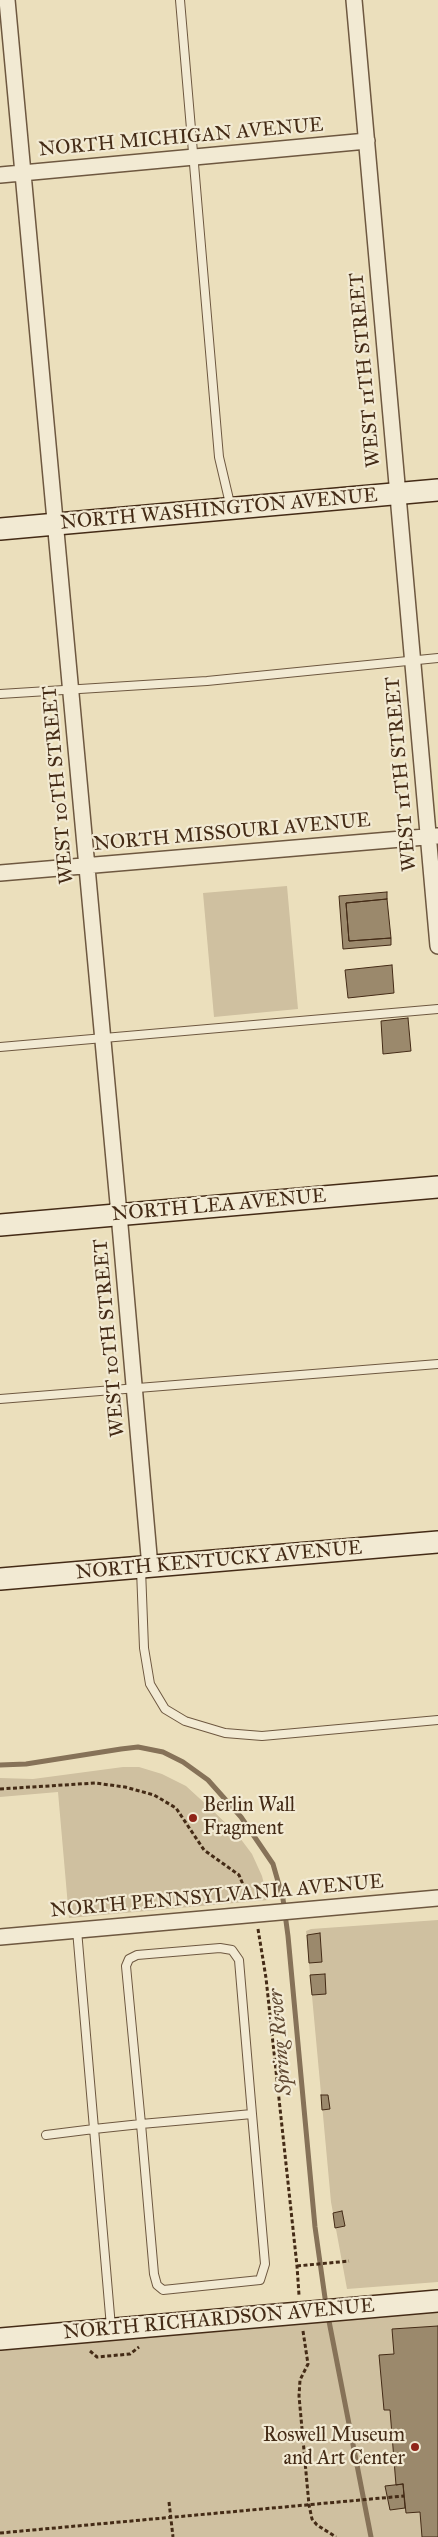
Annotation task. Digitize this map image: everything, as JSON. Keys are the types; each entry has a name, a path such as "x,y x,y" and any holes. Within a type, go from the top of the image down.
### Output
{"street":[{"name":"WEST 10TH STREET","path":"7,0 102,1038 120,1214 134,1389 145,1567"},
{"name":"WEST 11TH STREET","path":"354,0 412,662 433,836 438,946"},
{"name":"NORTH MICHIGAN AVENUE","path":"0,175 367,141"},
{"name":"NORTH WASHINGTON AVENUE","path":"0,529 438,490"},
{"name":"NORTH MISSOURI AVENUE","path":"0,873 433,836"},
{"name":"NORTH LEA AVENUE","path":"0,1225 438,1187"},
{"name":"NORTH KENTUCKY AVENUE","path":"0,1579 438,1542"},
{"name":"NORTH PENNSYLVANIA AVENUE","path":"0,1937 438,1898"},
{"name":"NORTH RICHARDSON AVENUE","path":"0,2339 438,2301"}],"lane":[{"path":"180,0 219,457 231,508"},
{"path":"0,694 207,681 438,658"},
{"path":"0,1047 438,1009"},
{"path":"0,1399 438,1364"},
{"path":"145,1567 144,1648 150,1684 165,1709 185,1721 225,1733 262,1736 438,1720"},
{"path":"77,1930 111,2329"},
{"path":"220,1948 232,1950 239,1960 252,2114 265,2264 260,2280 163,2290 157,2285 154,2274 126,1966 129,1959 137,1955 220,1948"},
{"path":"46,2135 252,2114"}],"path":[{"path":"336,2537 317,2525 312,2519 309,2505 299,2396 300,2380 308,2364 306,2312 300,2265 349,2261"},
{"path":"0,2533 404,2496"},
{"path":"169,2502 173,2537"}],"shaded area":[{"path":"287,886 298,1009 214,1017 203,893"},
{"path":"123,1767 139,1767 162,1774 186,1786 210,1808 237,1834 252,1854 262,1876 268,1900 69,1918 58,1792 0,1797 0,1778 33,1779"},
{"path":"438,1920 438,2282 347,2289 331,2202 306,1931 311,1929"},
{"path":"438,2301 438,2537 0,2537 0,2339"}],"building":[{"path":"387,892 387,899 346,903 349,941 391,938 391,945 343,949 339,896"},
{"path":"387,899 391,938 349,941 346,903"},
{"path":"392,965 394,993 348,998 345,970"},
{"path":"408,1018 411,1051 383,1054 381,1021"},
{"path":"320,1933 322,1962 309,1963 307,1935"},
{"path":"325,1974 326,1994 312,1995 310,1975"},
{"path":"321,2095 328,2095 330,2109 322,2110"},
{"path":"342,2211 345,2226 335,2228 333,2213"},
{"name":"Roswell Museum and Art Center","path":"438,2326 438,2537 422,2537 420,2512 406,2513 403,2484 396,2485 390,2410 384,2410 379,2355 394,2354 392,2329"},
{"path":"403,2484 405,2508 390,2510 385,2486"}],"waterway":[{"name":"Spring River","path":"0,1765 26,1764 138,1747 163,1752 183,1762 208,1780 241,1817 273,1864 283,1899 288,1936 315,2227 326,2305"},
{"name":"Spring River","path":"328,2316 371,2537"}],"place":[{"name":"Berlin Wall Fragment","path":"193,1818"},
{"name":"Roswell Museum and Art Center","path":"415,2447"}]}
